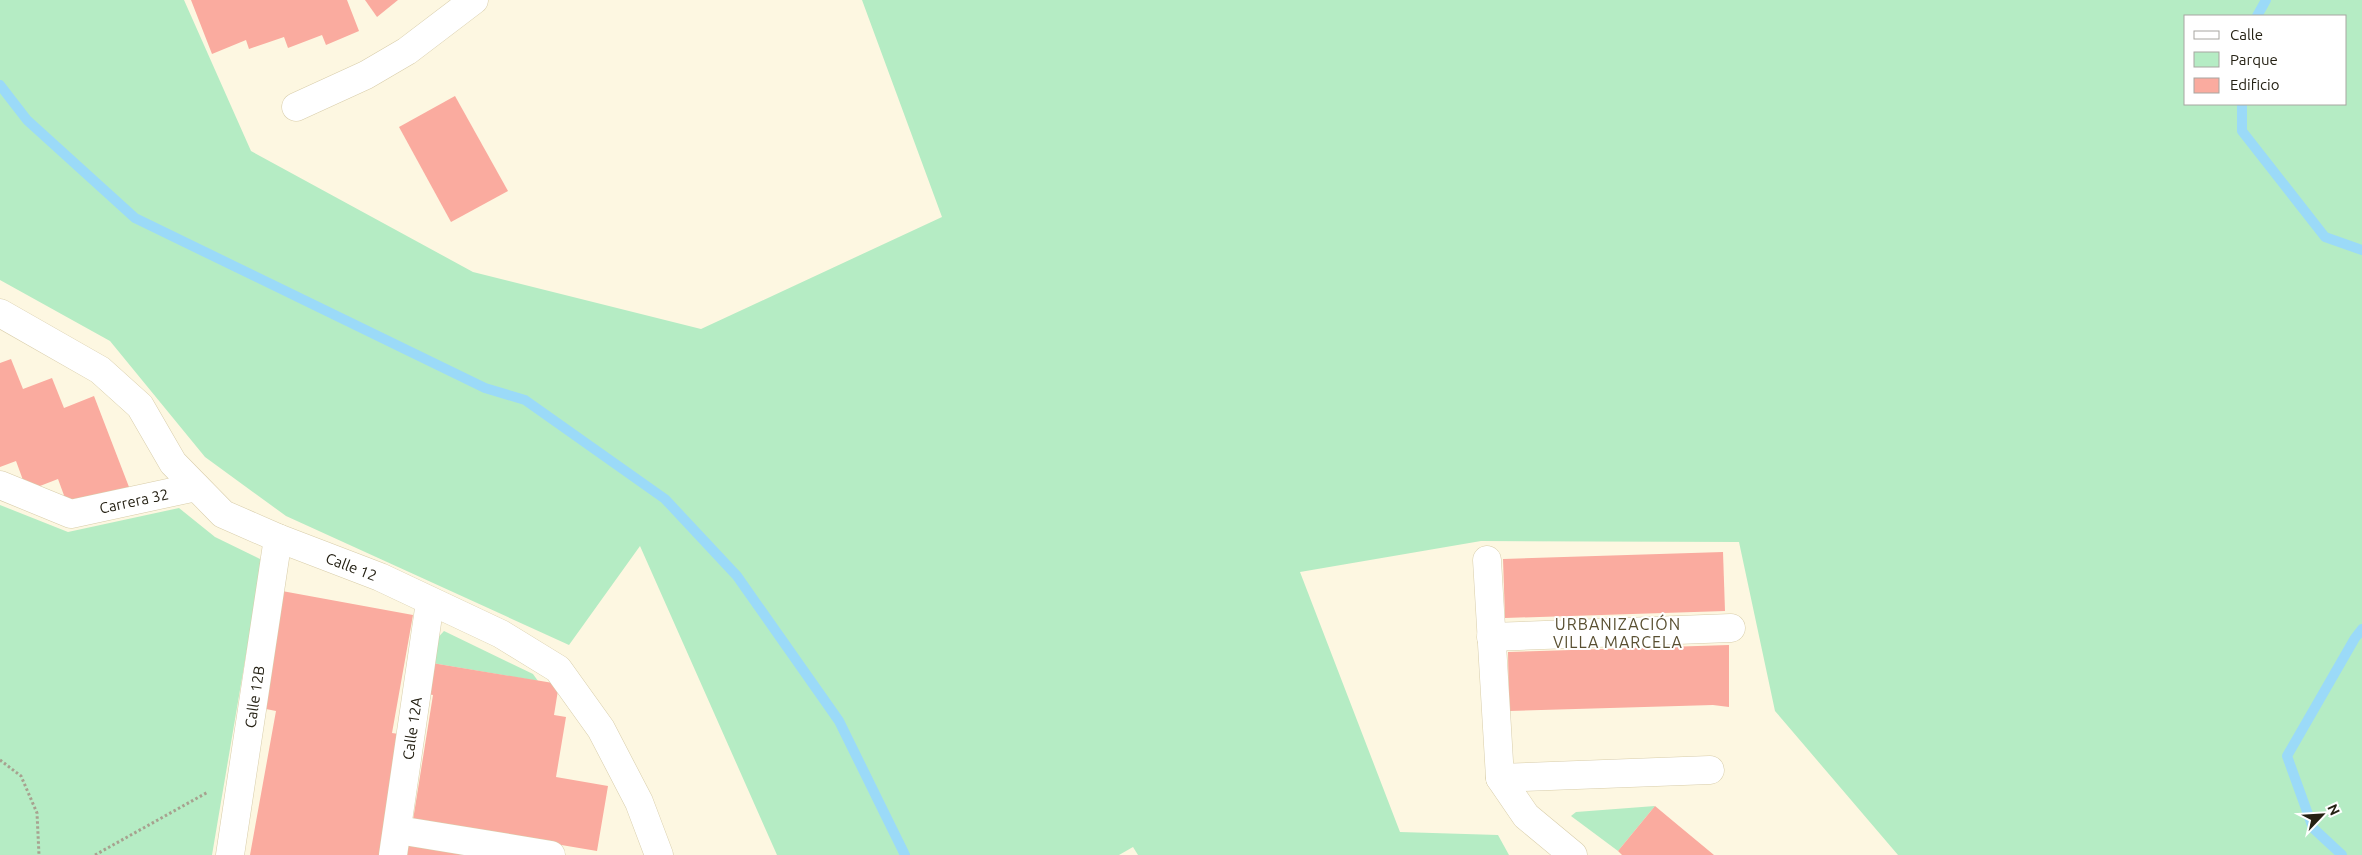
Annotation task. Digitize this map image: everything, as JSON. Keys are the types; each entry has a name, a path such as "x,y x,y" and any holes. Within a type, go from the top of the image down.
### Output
{"street":[{"path":"296,107 366,75 407,51 474,0"},
{"name":"Calle 12","path":"0,312 100,370 107,376 140,406 173,463 223,514 278,538 380,577 501,634 558,669 601,729 639,802 659,855"},
{"name":"Carrera 32","path":"0,485 72,514 196,487"},
{"name":"Calle 12B","path":"230,855 278,538"},
{"path":"1487,560 1500,778 1526,816 1573,855"},
{"name":"Calle 12A","path":"395,842 430,602"},
{"path":"1491,637 1731,628"},
{"path":"1500,778 1710,770"},
{"path":"395,842 551,855"}],"path":[{"path":"0,760 20,776 37,813 39,855"},
{"path":"94,855 242,773"}],"green space":[{"path":"0,0 184,0 251,151 473,272 701,329 942,217 862,0 2362,0 2362,855 1898,855 1775,711 1739,542 1481,541 1300,572 1400,832 1498,835 1509,855 1138,855 1133,847 1119,855 777,855 640,546 569,645 286,516 205,457 110,341 0,280"},
{"path":"0,505 68,532 179,508 215,537 262,560 212,855 0,855"},
{"path":"444,631 533,674 538,681 426,662 433,643"},
{"path":"1655,806 1618,851 1571,816 1576,812"}],"building":[{"path":"191,0 347,0 359,31 326,45 322,35 288,48 284,37 249,49 246,40 212,54"},
{"path":"365,0 398,0 377,17"},
{"path":"455,96 508,191 451,222 399,127"},
{"path":"11,359 23,389 52,378 64,408 94,396 129,487 69,509 58,479 27,491 16,461 0,467 0,363"},
{"path":"1723,552 1725,611 1505,618 1503,559"},
{"path":"282,591 413,615 392,733 406,735 385,855 250,855 276,711 261,708"},
{"path":"1729,645 1729,707 1713,705 1509,711 1508,652"},
{"path":"426,662 559,684 554,715 566,717 556,777 608,786 597,851 413,820 433,695 421,693"},
{"path":"1655,806 1714,855 1622,855 1618,851"},
{"path":"409,841 487,855 407,855"}],"waterway":[{"path":"2258,15 2266,0"},
{"path":"0,85 27,120 135,218 485,388 525,400 665,499 737,576 839,721 905,855"},
{"path":"2242,105 2242,131 2325,237 2362,250"},
{"path":"2342,855 2313,828 2287,756 2362,629"}],"district":[{"name":"URBANIZACIÓN VILLA MARCELA","path":"1618,633"}]}
